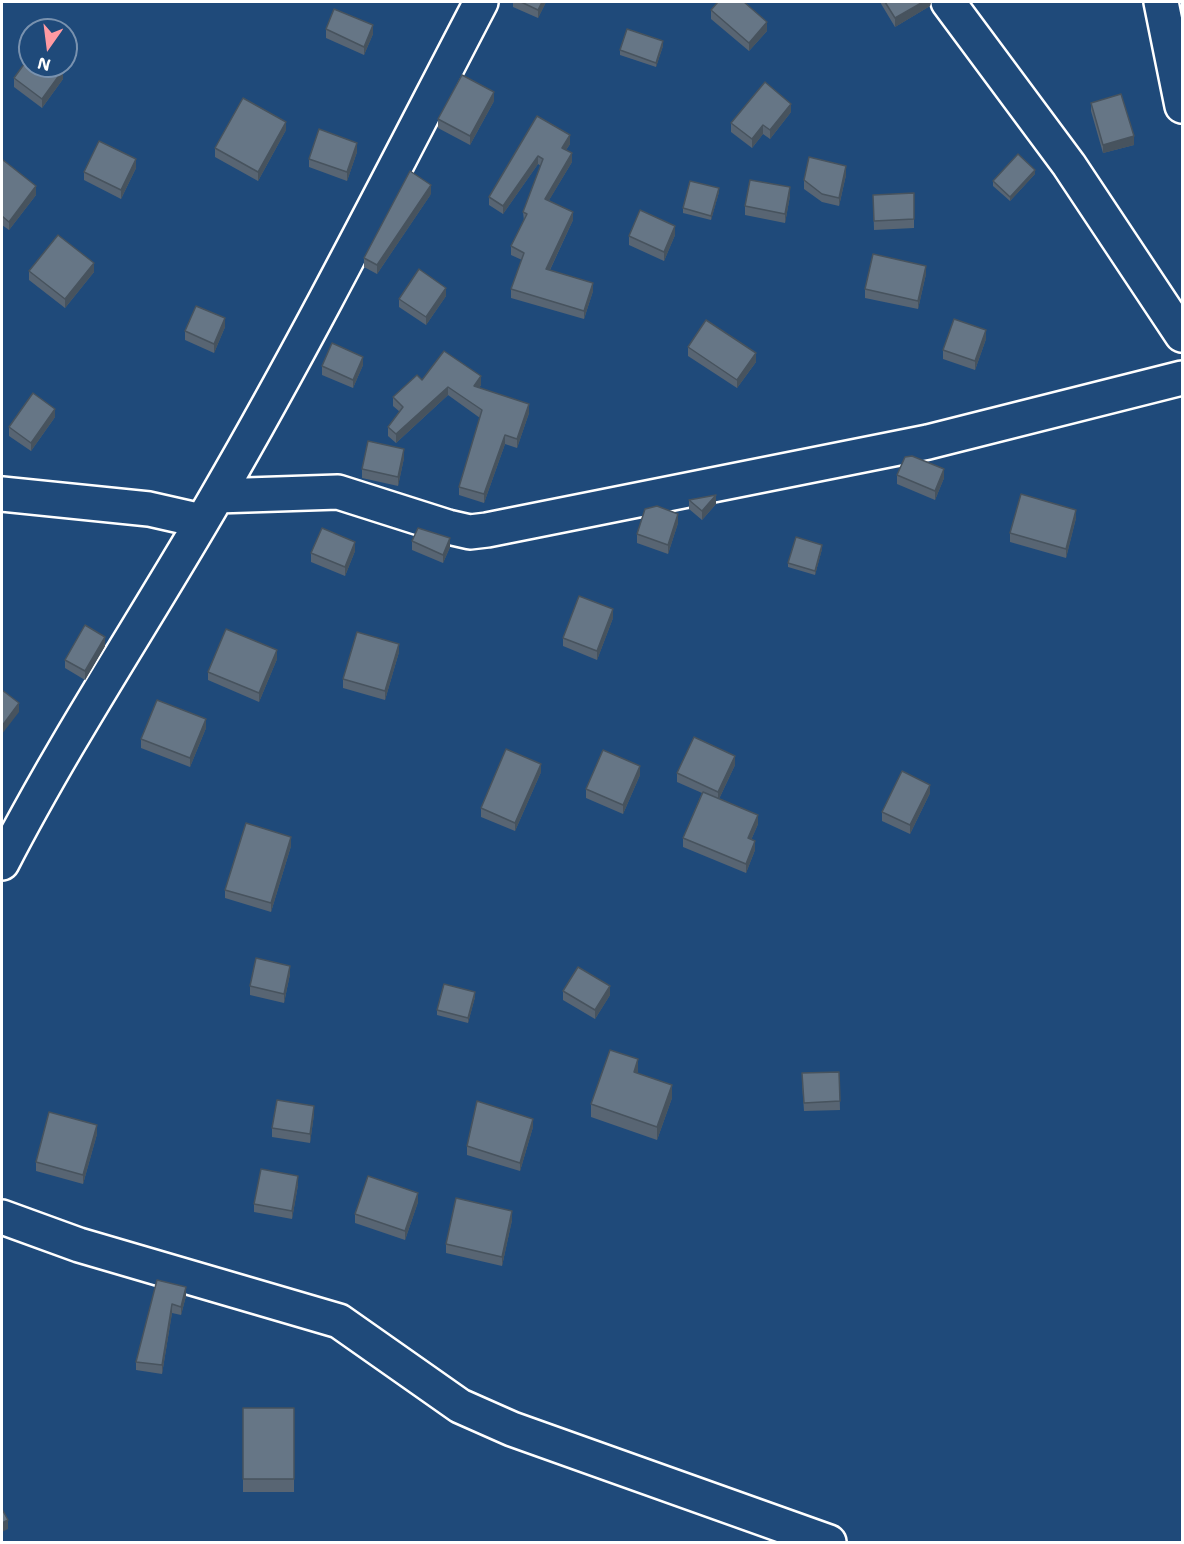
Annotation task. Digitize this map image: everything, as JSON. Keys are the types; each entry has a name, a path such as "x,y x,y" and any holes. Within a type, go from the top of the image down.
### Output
{"street":[{"path":"2,863 37,795 209,509 364,227 482,2"},
{"path":"948,2 1069,165 1182,335"},
{"path":"1161,2 1182,106"},
{"path":"2,494 149,509 209,509 338,492 470,532 928,442 1182,378"},
{"path":"2,1217 79,1245 339,1321 460,1406 512,1429 830,1542"}],"building":[{"path":"521,2 542,2 538,10"},
{"path":"718,2 744,2 767,22 749,43 711,10"},
{"path":"885,2 923,2 895,18"},
{"path":"334,9 373,25 364,47 326,29"},
{"path":"627,29 663,41 656,63 620,50"},
{"path":"18,72 18,78 57,78 42,99 14,78"},
{"path":"462,75 494,92 470,136 438,119"},
{"path":"765,82 791,104 770,130 763,125 752,139 731,123"},
{"path":"1121,94 1134,136 1103,145 1091,103"},
{"path":"243,98 286,122 258,172 215,148"},
{"path":"537,116 570,135 562,148 572,153 545,199 573,212 546,269 593,283 584,311 511,289 524,253 511,246 527,214 523,212 543,159 538,156 503,206 489,197"},
{"path":"319,129 357,143 347,172 309,159"},
{"path":"99,141 136,159 121,190 84,172"},
{"path":"1018,154 1035,170 1010,197 993,181"},
{"path":"809,157 846,166 839,198 822,194 804,180"},
{"path":"3,160 36,186 9,222 2,216"},
{"path":"410,171 431,185 377,265 364,258"},
{"path":"750,180 790,187 785,214 745,206"},
{"path":"690,181 719,188 711,216 683,208"},
{"path":"914,193 914,219 874,221 873,195"},
{"path":"640,210 675,226 664,252 629,236"},
{"path":"58,235 94,263 65,299 29,271"},
{"path":"873,254 926,266 918,301 865,289"},
{"path":"419,269 446,288 426,317 399,299"},
{"path":"196,306 225,318 214,344 185,331"},
{"path":"954,319 986,330 975,361 943,350"},
{"path":"706,320 756,353 737,380 688,347"},
{"path":"332,343 363,357 353,380 322,366"},
{"path":"444,351 481,376 474,386 529,404 517,439 505,435 484,494 459,487 482,410 448,387 396,434 388,427 403,407 393,397 417,375 422,380"},
{"path":"33,393 55,409 31,443 9,427"},
{"path":"368,441 404,449 398,477 362,469"},
{"path":"912,456 944,469 935,491 897,475 905,457"},
{"path":"1021,494 1076,510 1066,549 1010,533"},
{"path":"716,495 702,511 689,500"},
{"path":"657,506 678,514 668,545 637,534 645,509"},
{"path":"322,528 355,542 345,567 311,553"},
{"path":"418,528 450,538 443,555 412,541"},
{"path":"796,537 822,545 815,571 788,563"},
{"path":"579,596 613,609 597,651 563,638"},
{"path":"85,625 105,637 85,671 65,660"},
{"path":"226,629 277,650 259,693 208,672"},
{"path":"357,632 399,644 385,691 343,679"},
{"path":"2,690 19,703 2,726"},
{"path":"157,700 206,719 190,758 141,739"},
{"path":"694,737 735,756 718,792 677,773"},
{"path":"506,749 541,764 515,823 481,808"},
{"path":"603,750 640,766 623,805 586,789"},
{"path":"902,771 930,785 910,825 882,812"},
{"path":"703,792 758,815 748,838 755,841 746,864 683,838"},
{"path":"246,823 291,837 271,903 225,890"},
{"path":"256,958 290,966 284,994 250,986"},
{"path":"578,967 610,986 595,1010 563,991"},
{"path":"444,984 475,992 468,1018 437,1010"},
{"path":"610,1050 638,1059 634,1072 672,1085 657,1127 591,1104"},
{"path":"839,1072 840,1101 804,1103 802,1073"},
{"path":"277,1100 314,1106 310,1134 272,1128"},
{"path":"477,1101 533,1119 520,1163 467,1146"},
{"path":"49,1112 97,1125 83,1175 36,1162"},
{"path":"261,1169 298,1176 292,1211 254,1204"},
{"path":"368,1176 418,1193 405,1231 355,1214"},
{"path":"456,1198 512,1211 502,1257 446,1244"},
{"path":"157,1280 186,1287 181,1307 172,1304 162,1365 136,1362"},
{"path":"243,1408 294,1408 294,1479 243,1479"},
{"path":"2,1509 8,1520 2,1523"}]}
